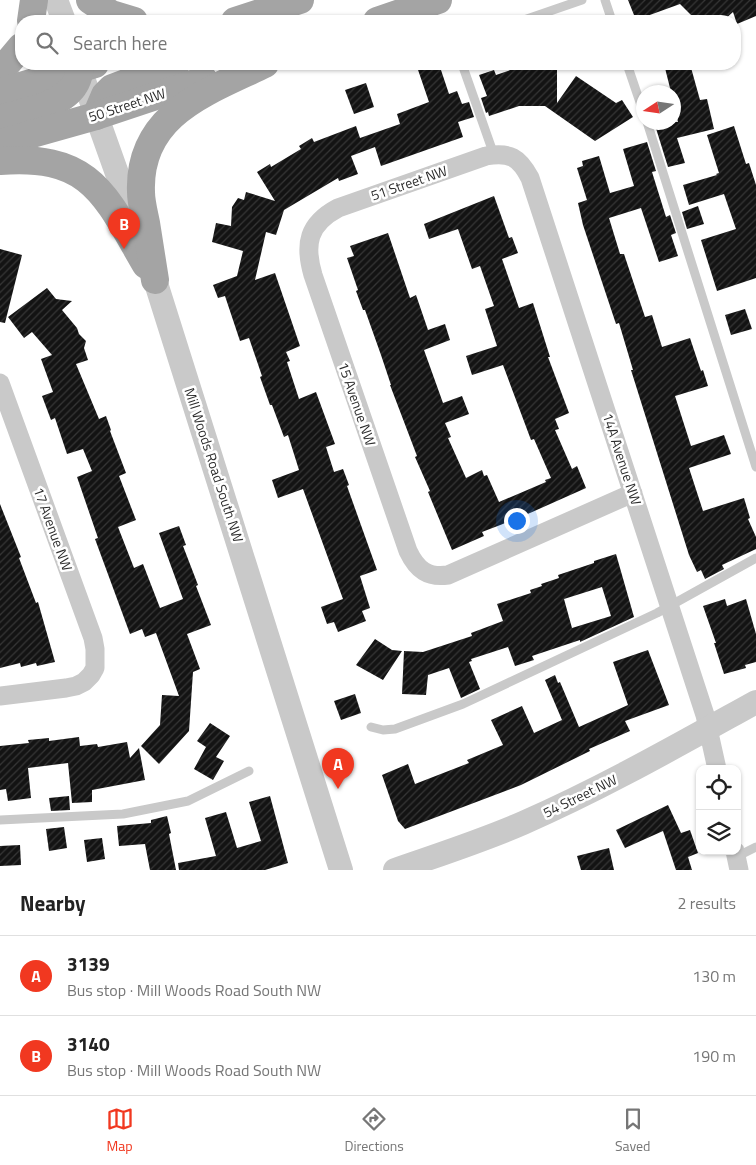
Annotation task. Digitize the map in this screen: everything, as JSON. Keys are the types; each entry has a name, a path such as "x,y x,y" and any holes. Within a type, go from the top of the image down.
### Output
{"main road":[{"path":"32,15 34,0"},
{"path":"90,0 114,15"},
{"path":"394,15 438,0"},
{"path":"254,15 296,2"},
{"path":"270,15 296,2"},
{"path":"0,72 15,54"},
{"path":"0,92 69,70"},
{"path":"0,118 54,102 76,83 82,70"},
{"path":"96,116 105,95 112,88 160,70"},
{"name":"50 Street NW","path":"0,143 96,116 234,70"},
{"path":"155,280 141,193 144,162 151,144 168,119 188,102 252,70"},
{"path":"0,161 17,160 47,163 59,165 80,174 95,186 115,213 155,280"}],"street":[{"path":"56,0 62,15"},
{"name":"Mill Woods Road South NW","path":"86,70 96,116 155,280 340,870"},
{"name":"51 Street NW","path":"313,230 318,221 326,214 338,208 494,155 505,154 512,156"},
{"name":"14A Avenue NW","path":"512,156 521,162 530,178 705,715 716,765"},
{"name":"15 Avenue NW","path":"313,230 308,248 312,275 408,551 424,573 432,576 448,575 633,493"},
{"name":"17 Avenue NW","path":"0,383 93,638 96,660 91,675 76,686 0,696"},
{"name":"54 Street NW","path":"395,870 473,843 524,822 610,782 756,702"}],"lane":[{"path":"538,15 582,0"},
{"path":"605,0 610,15"},
{"path":"464,70 494,155"},
{"path":"628,70 636,92"},
{"path":"649,130 756,467"},
{"path":"371,727 383,730 395,729 463,704 670,606 756,558"},
{"path":"0,820 123,814 179,803 188,801 249,771"},
{"path":"737,859 756,847"}],"building":[{"path":"628,0 756,0 756,16 741,22 741,15 734,15 733,12 730,15 691,15 680,4 650,15 634,15"},
{"path":"418,70 441,70 449,94 457,91 462,104 469,102 474,117 458,122 463,137 381,166 375,147 351,156 358,174 339,181 338,178 284,210 276,235 266,232 255,280 275,273 300,346 286,352 290,361 287,362 299,399 316,392 335,444 326,447 334,472 343,469 349,485 347,486 377,570 360,576 370,608 362,611 366,621 338,632 334,622 327,624 321,607 343,599 303,489 278,498 272,480 299,470 288,435 284,437 272,405 270,405 249,338 240,341 225,296 218,298 213,285 237,276 243,251 212,242 216,223 231,226 232,207 238,198 244,200 246,192 275,201 257,172 270,164 271,167 301,149 299,146 312,138 314,142 356,126 360,138 400,124 397,114 429,102"},
{"path":"494,70 496,75 510,70 557,70 557,103 576,76 616,103 622,100 633,117 595,141 545,106 519,106 489,116 488,112 486,113 481,98 487,96 479,75"},
{"path":"666,70 692,70 700,100 707,99 714,129 677,138 685,163 668,167 656,130 681,130 681,85 669,85"},
{"path":"366,83 374,107 354,114 345,90"},
{"path":"734,126 746,164 749,163 756,185 756,278 717,291 701,240 736,229 724,194 689,205 683,185 719,173 707,135"},
{"path":"647,142 656,171 652,172 666,217 670,215 676,233 671,235 678,256 659,262 641,208 609,218 620,254 624,254 645,317 652,315 662,347 690,338 701,371 703,370 708,386 675,396 691,446 724,435 731,454 689,468 703,511 744,498 750,518 748,519 756,537 756,549 722,565 724,569 705,579 701,570 697,572 689,555 631,370 633,370 619,323 616,324 583,225 578,203 587,200 577,168 583,166 582,161 599,156 610,193 634,186 623,149"},
{"path":"494,196 509,238 512,237 518,253 502,259 519,308 533,303 550,357 548,357 569,413 555,419 559,429 555,430 572,469 577,466 586,488 482,532 484,536 452,550 415,457 417,456 390,385 365,310 363,310 356,291 358,290 347,258 354,256 350,246 388,233 410,298 416,295 428,330 445,324 450,340 424,350 443,403 462,396 469,414 445,423 451,437 448,438 466,478 482,470 484,476 487,475 499,502 546,482 545,480 551,478 534,439 531,440 503,365 472,375 466,356 497,346 485,309 494,306 480,266 472,269 458,229 429,239 424,224"},
{"path":"698,206 704,224 687,229 682,212"},
{"path":"0,249 22,255 5,323 0,322"},
{"path":"47,288 56,299 72,301 62,310 86,341 84,348 88,360 76,364 99,419 106,416 126,473 119,476 136,520 118,527 134,568 143,564 160,608 183,599 159,533 179,526 186,545 183,546 211,625 187,634 200,669 193,672 189,731 159,764 141,746 160,725 162,695 179,696 156,633 145,637 142,629 130,634 95,539 98,538 77,477 92,471 83,449 67,454 55,418 51,420 42,396 53,392 41,359 52,355 32,332 24,338 8,317"},
{"path":"745,309 752,329 731,335 725,315"},
{"path":"0,504 21,557 19,558 36,603 38,602 55,662 37,666 36,663 21,667 20,663 0,668"},
{"path":"616,554 634,617 580,642 580,640 532,656 534,660 515,666 508,647 471,659 472,661 469,662 480,689 461,698 449,668 428,675 426,695 402,694 404,651 423,652 472,636 471,633 503,621 497,604 531,593 530,590 542,586 541,584 559,578 558,575 594,563 594,561","holes":["602,587 611,616 572,628 564,599"]},
{"path":"725,599 727,606 746,599 756,634 756,662 745,665 746,668 724,674 714,643 716,643 703,606"},
{"path":"375,639 392,650 402,651 383,680 356,665"},
{"path":"648,650 669,705 625,721 630,731 589,749 590,751 521,785 405,829 398,821 382,775 408,764 415,784 469,763 467,760 503,745 491,720 522,706 534,733 562,720 545,680 555,675 558,683 560,682 579,727 628,705 613,662"},
{"path":"355,694 361,713 341,720 334,701"},
{"path":"210,723 230,736 216,757 224,761 213,780 194,769 206,747 197,741"},
{"path":"79,737 80,746 97,744 98,747 127,742 130,758 139,748 145,780 92,790 92,802 72,803 68,763 28,768 31,798 8,801 6,789 0,790 0,746 29,743 28,740 49,738 49,741"},
{"path":"69,796 70,810 51,811 49,798"},
{"path":"270,796 288,863 265,870 179,870 178,863 216,856 205,818 226,812 237,848 261,841 249,802"},
{"path":"668,805 681,833 690,830 696,847 696,854 688,857 692,870 676,870 663,831 625,848 616,830"},
{"path":"167,816 176,870 150,870 145,844 119,846 117,826 151,823 151,820"},
{"path":"64,827 67,848 49,851 46,829"},
{"path":"102,838 105,859 87,862 84,840"},
{"path":"20,845 21,865 0,866 0,846"},
{"path":"609,848 614,870 581,870 577,856"}],"place":[{"name":"3140","path":"124,249"},
{"name":"3139","path":"338,789"}]}
